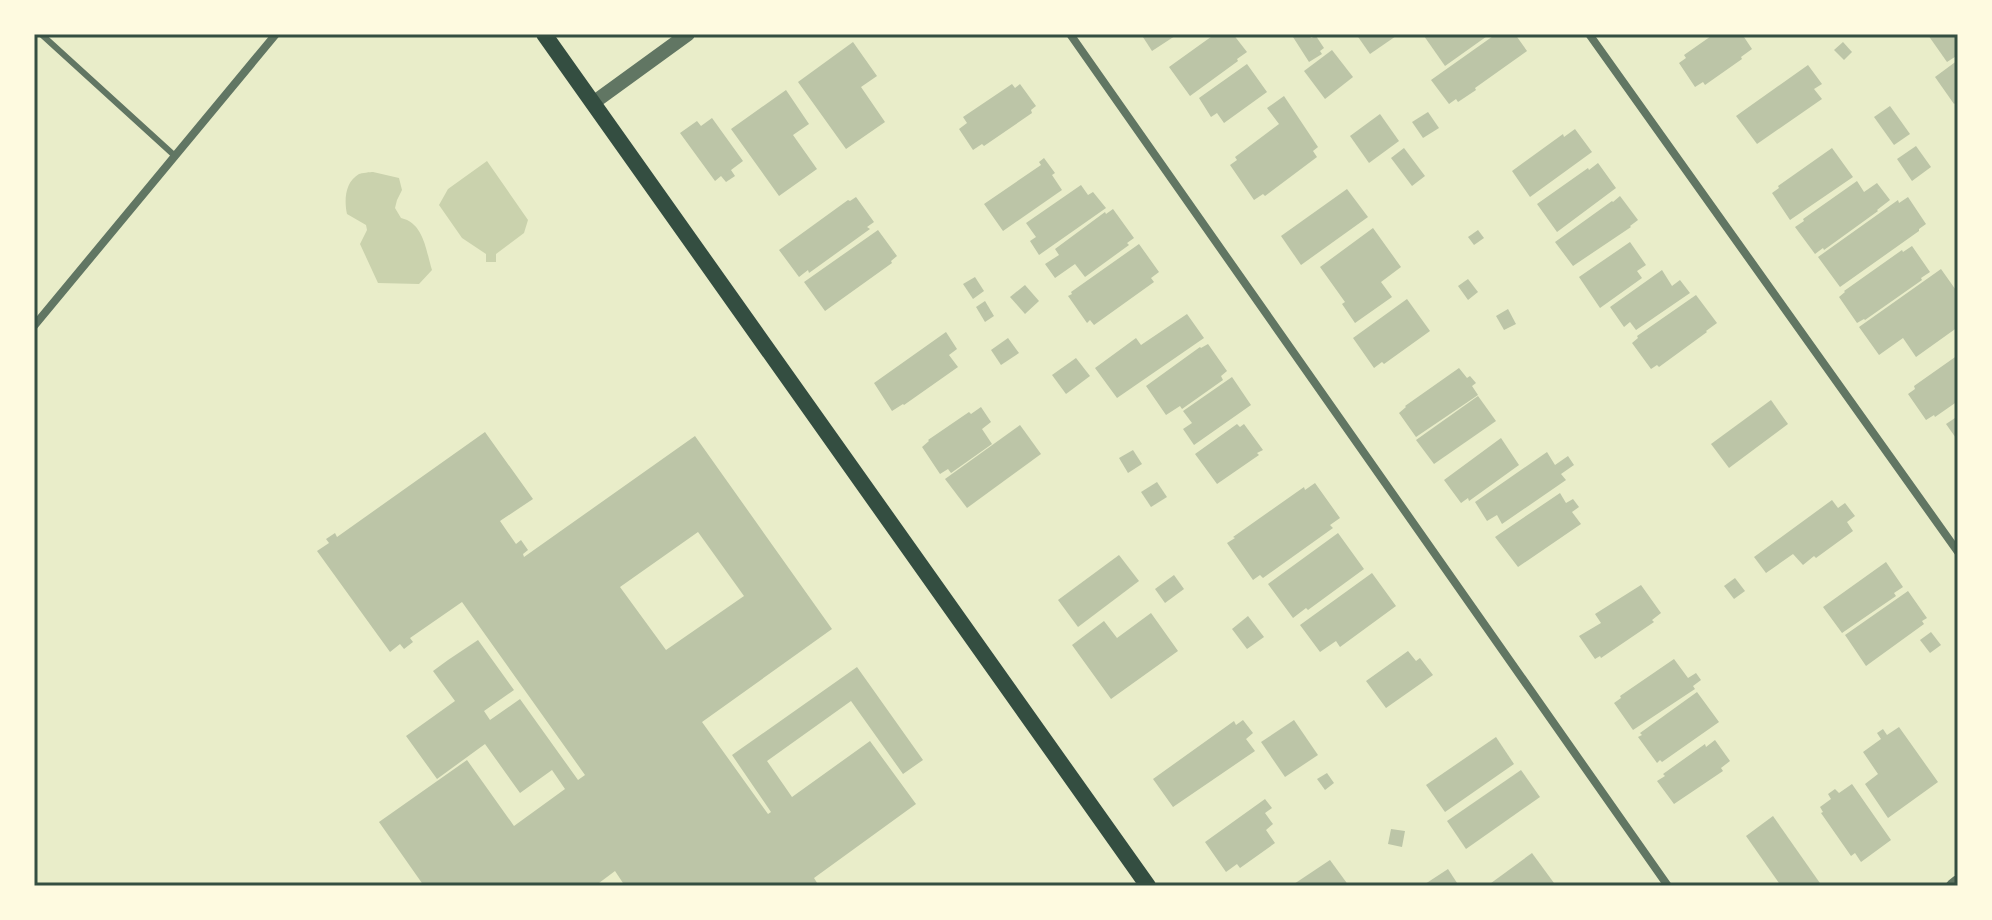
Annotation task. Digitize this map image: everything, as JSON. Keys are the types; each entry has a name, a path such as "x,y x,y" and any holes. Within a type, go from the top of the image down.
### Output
{"main road":[{"path":"544,34 1148,886"}],"street":[{"path":"34,326 276,34"},
{"path":"593,103 688,34"},
{"path":"1070,34 1668,886"},
{"path":"1589,34 1958,552"},
{"path":"1953,886 1958,882"}],"lane":[{"path":"41,34 175,156"}],"green space":[{"path":"487,161 528,220 524,233 496,254 496,262 486,262 486,254 462,238 439,205 448,189"},
{"path":"373,172 399,178 402,190 395,208 401,218 409,221 419,232 432,270 419,284 378,283 360,244 367,230 366,225 347,214 348,186 359,174"}],"building":[{"path":"1141,34 1178,34 1152,51"},
{"path":"1215,34 1233,34 1247,52 1190,96 1169,67"},
{"path":"1309,34 1311,38 1316,36 1324,48 1320,51 1322,54 1309,62 1293,37"},
{"path":"1356,34 1399,34 1370,54"},
{"path":"1490,34 1445,66 1424,36"},
{"path":"1496,34 1515,34 1527,51 1476,90 1449,104 1431,80"},
{"path":"1714,34 1742,34 1752,49 1705,85 1703,82 1695,87 1679,63 1686,58 1684,55"},
{"path":"1930,34 1958,34 1958,55 1947,62"},
{"path":"853,42 877,76 861,87 885,122 846,149 798,82"},
{"path":"1843,42 1852,52 1844,60 1834,50"},
{"path":"1332,50 1353,77 1325,99 1304,71"},
{"path":"1958,60 1958,101 1954,104 1935,77"},
{"path":"1247,64 1267,92 1224,123 1217,113 1211,117 1199,98"},
{"path":"1808,65 1822,84 1814,89 1822,99 1757,144 1736,116"},
{"path":"1012,84 1015,88 1020,84 1036,106 1032,113 984,146 982,144 973,150 959,129 967,123 963,117"},
{"path":"786,90 809,124 793,135 817,169 779,196 731,129"},
{"path":"1284,96 1318,147 1313,151 1317,157 1265,196 1263,194 1254,200 1230,165 1237,160 1235,157 1279,124 1267,108"},
{"path":"1890,106 1910,134 1894,145 1874,117"},
{"path":"1428,112 1439,128 1423,138 1412,122"},
{"path":"1380,114 1399,141 1369,163 1350,136"},
{"path":"712,118 743,161 731,170 735,176 726,182 721,176 715,181 680,133 697,121 701,126"},
{"path":"1575,129 1592,152 1530,197 1512,171 1563,134 1564,137"},
{"path":"1916,146 1931,167 1912,181 1897,159"},
{"path":"1404,148 1425,176 1412,186 1391,158"},
{"path":"1832,148 1853,177 1790,220 1772,193"},
{"path":"1044,158 1062,190 1003,231 984,204 1041,165 1039,162"},
{"path":"1598,163 1616,188 1557,232 1537,204"},
{"path":"1857,181 1864,192 1877,183 1890,200 1815,254 1795,227"},
{"path":"1081,185 1088,195 1093,192 1106,208 1039,255 1030,241 1036,237 1026,223"},
{"path":"1347,189 1368,217 1301,265 1281,236"},
{"path":"1620,196 1638,220 1573,266 1555,242"},
{"path":"856,197 874,222 867,227 870,229 799,277 779,250"},
{"path":"1908,197 1926,224 1840,287 1818,257 1898,200 1899,203"},
{"path":"1113,209 1134,238 1127,243 1129,245 1085,277 1075,264 1055,278 1045,264 1059,255 1055,249"},
{"path":"1373,228 1401,267 1381,282 1392,297 1355,323 1342,304 1345,302 1320,267"},
{"path":"878,230 897,256 892,263 825,311 804,282"},
{"path":"1478,230 1484,238 1474,245 1468,237"},
{"path":"1630,242 1646,265 1637,271 1642,278 1600,308 1579,277"},
{"path":"1139,244 1159,272 1151,278 1154,282 1094,325 1090,320 1087,323 1068,296"},
{"path":"1912,246 1930,272 1857,323 1839,297 1902,250"},
{"path":"1941,269 1958,293 1958,327 1916,357 1903,338 1879,355 1859,327"},
{"path":"1662,270 1672,286 1680,280 1690,293 1636,330 1630,322 1624,327 1610,307"},
{"path":"975,277 984,291 973,299 963,284"},
{"path":"1468,279 1478,292 1468,300 1458,286"},
{"path":"1025,285 1039,301 1025,314 1010,297"},
{"path":"1696,295 1717,323 1659,367 1657,365 1651,369 1632,343 1637,336"},
{"path":"1407,299 1430,331 1374,368 1353,338"},
{"path":"985,301 994,316 985,322 976,307"},
{"path":"1508,309 1516,324 1504,330 1496,316"},
{"path":"1187,314 1204,338 1117,398 1095,368 1136,338 1141,345"},
{"path":"946,332 957,349 949,355 958,367 892,411 874,383"},
{"path":"1008,338 1019,353 1001,365 991,350"},
{"path":"1208,344 1227,371 1221,376 1223,380 1182,409 1180,406 1166,415 1146,386"},
{"path":"1958,355 1958,401 1926,420 1908,394 1915,389 1914,386"},
{"path":"1076,358 1090,376 1066,394 1052,375"},
{"path":"1459,368 1476,383 1472,386 1478,395 1416,437 1399,413"},
{"path":"1232,377 1251,405 1194,445 1183,429 1192,423 1183,411"},
{"path":"1478,396 1496,421 1434,464 1416,440"},
{"path":"1771,400 1788,424 1729,468 1711,444"},
{"path":"981,407 991,422 982,429 992,444 951,473 948,469 940,474 922,447 969,412 971,414"},
{"path":"1958,416 1958,441 1946,424"},
{"path":"1237,424 1240,427 1244,424 1263,450 1217,484 1195,454"},
{"path":"1020,425 1041,454 967,508 945,479"},
{"path":"485,432 533,499 500,521 516,544 521,540 528,550 524,557 695,436 832,629 702,722 768,814 771,812 732,755 857,667 923,760 903,774 851,701 767,761 792,797 870,741 916,804 814,878 819,886 625,886 615,871 595,886 424,886 379,822 467,760 514,826 565,789 552,770 520,793 485,744 437,779 406,736 455,701 433,671 448,660 478,640 514,690 484,711 490,720 520,699 578,780 585,775 462,602 410,638 413,642 404,649 400,644 390,652 317,551 329,543 326,539 335,533 337,537","holes":["698,532 744,596 666,650 620,587"]},
{"path":"1501,438 1519,465 1469,501 1468,498 1461,503 1444,480"},
{"path":"1133,450 1142,464 1128,473 1119,458"},
{"path":"1547,452 1555,465 1568,456 1574,465 1561,474 1566,480 1502,524 1497,515 1487,521 1475,502"},
{"path":"1157,482 1167,497 1151,507 1141,492"},
{"path":"1315,483 1340,518 1330,525 1333,528 1263,578 1260,575 1253,580 1227,543 1304,487 1305,490"},
{"path":"1560,493 1566,503 1573,499 1579,507 1572,512 1581,524 1518,567 1495,537"},
{"path":"1832,500 1838,508 1845,503 1855,516 1847,522 1853,531 1803,565 1793,554 1766,573 1754,557"},
{"path":"1338,533 1364,569 1293,618 1268,584"},
{"path":"1119,555 1139,581 1078,627 1058,600"},
{"path":"1886,562 1903,587 1894,593 1896,596 1842,633 1823,607"},
{"path":"1372,573 1396,606 1340,647 1336,641 1320,652 1300,625"},
{"path":"1174,575 1184,589 1165,603 1155,589"},
{"path":"1735,578 1745,591 1734,599 1724,586"},
{"path":"1641,585 1661,613 1652,620 1654,622 1595,659 1579,636 1601,623 1595,614"},
{"path":"1908,591 1927,618 1922,621 1924,624 1866,666 1845,635"},
{"path":"1151,613 1178,651 1111,699 1072,645 1104,621 1117,638"},
{"path":"1248,616 1264,637 1247,649 1232,629"},
{"path":"1931,632 1941,645 1930,653 1920,640"},
{"path":"1408,651 1416,661 1420,658 1433,675 1386,708 1366,681"},
{"path":"1674,659 1688,678 1696,673 1701,680 1693,686 1695,689 1633,730 1614,703"},
{"path":"1697,692 1719,722 1657,763 1638,737 1642,735 1640,733"},
{"path":"1243,720 1253,733 1246,739 1255,751 1173,807 1153,779 1234,721 1236,725"},
{"path":"1294,720 1318,755 1285,777 1261,742"},
{"path":"1899,727 1938,782 1888,818 1865,784 1878,774 1863,752 1881,739 1877,733 1883,729 1887,735"},
{"path":"1496,737 1514,764 1445,812 1426,785"},
{"path":"1715,740 1730,761 1721,768 1723,771 1674,804 1657,781 1705,744 1706,747"},
{"path":"1521,770 1540,797 1466,849 1447,821"},
{"path":"1327,773 1334,783 1325,790 1317,779"},
{"path":"1852,784 1891,840 1861,862 1855,853 1851,856 1820,807 1831,799 1828,794 1835,789 1839,793"},
{"path":"1265,799 1272,808 1265,813 1273,824 1266,830 1275,843 1240,868 1237,864 1226,872 1205,842"},
{"path":"1773,816 1822,886 1781,886 1746,836"},
{"path":"1391,829 1405,831 1402,847 1388,844"},
{"path":"1532,853 1554,883 1550,886 1487,886"},
{"path":"1330,860 1349,886 1291,886"},
{"path":"1448,869 1459,886 1422,886"}]}
